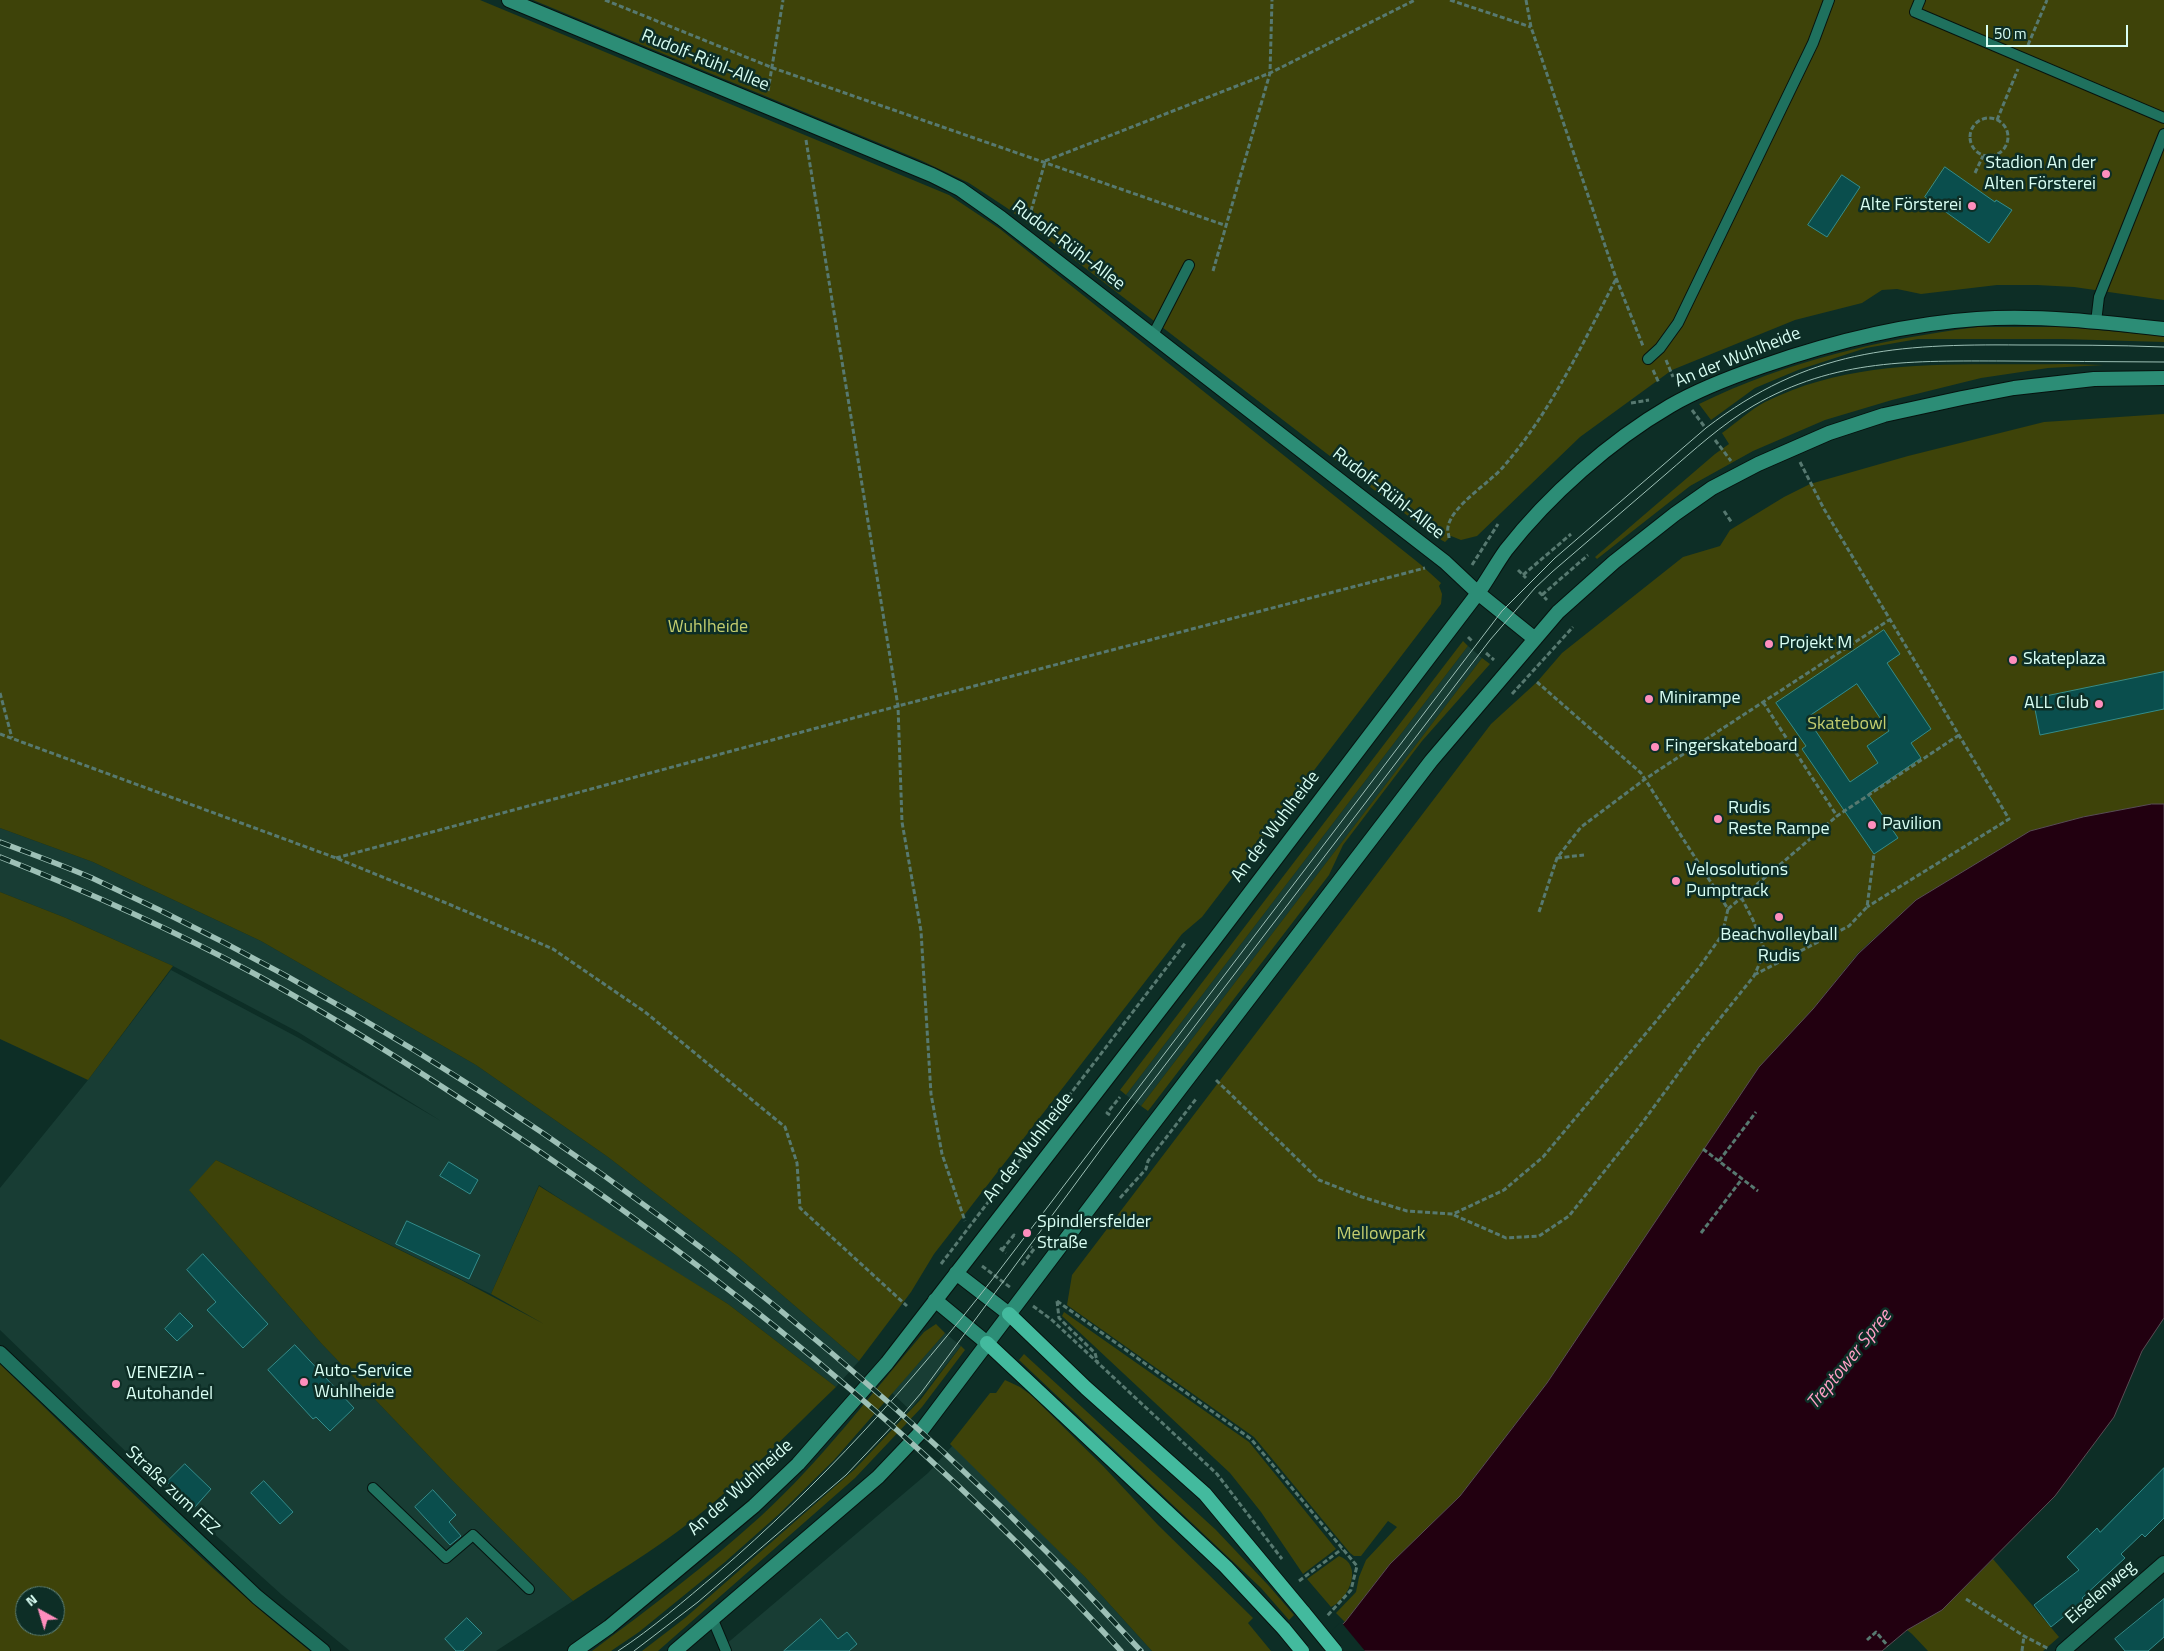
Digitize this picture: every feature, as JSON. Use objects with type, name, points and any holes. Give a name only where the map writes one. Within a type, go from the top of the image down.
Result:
[{"type":"highway","points":[[1009,1314],[1086,1388],[1204,1494],[1335,1651]]},
{"type":"highway","points":[[987,1343],[1226,1567],[1302,1651]]},
{"type":"main road","name":"Rudolf-Rühl-Allee","points":[[509,0],[932,175],[960,189],[1002,218],[1445,562],[1478,593],[1535,639]]},
{"type":"main road","name":"An der Wuhlheide","points":[[575,1651],[609,1627],[754,1506],[792,1470],[887,1362],[1478,593],[1506,551],[1563,487],[1621,439],[1669,407],[1728,378],[1815,348],[1921,325],[1977,319],[2027,318],[2096,322],[2164,329]]},
{"type":"main road","points":[[675,1651],[878,1477],[918,1435],[1021,1296],[1425,769],[1558,612],[1606,569],[1675,514],[1712,488],[1794,447],[1829,433],[1884,416],[2014,388],[2094,379],[2164,378]]},
{"type":"main road","points":[[956,1273],[1009,1314]]},
{"type":"main road","points":[[935,1300],[987,1343]]},
{"type":"street","name":"Straße zum FEZ","points":[[0,1354],[257,1597],[323,1651]]},
{"type":"street","name":"Eiselenweg","points":[[2063,1651],[2164,1564]]},
{"type":"lane","points":[[1648,359],[1660,348],[1678,324],[1812,43],[1829,0]]},
{"type":"lane","points":[[1920,0],[1915,12],[2164,118]]},
{"type":"lane","points":[[2096,322],[2099,297],[2164,134]]},
{"type":"lane","points":[[1153,335],[1189,265]]},
{"type":"lane","points":[[373,1488],[446,1558],[473,1535],[529,1589]]},
{"type":"lane","points":[[712,1620],[725,1649]]},
{"type":"path","points":[[604,0],[773,68],[1227,226]]},
{"type":"path","points":[[765,106],[773,68],[782,0]]},
{"type":"path","points":[[1213,271],[1270,73],[1272,0]]},
{"type":"path","points":[[1045,162],[1270,73],[1415,0]]},
{"type":"path","points":[[1450,0],[1532,27]]},
{"type":"path","points":[[1526,0],[1532,27],[1616,278],[1648,359]]},
{"type":"path","points":[[1991,118],[1997,120],[2007,130],[2007,144],[1997,155],[1983,156],[1973,148],[1970,142],[1971,130],[1979,121],[1991,118]]},
{"type":"path","points":[[804,122],[898,706],[902,822],[921,931],[931,1094],[942,1154],[965,1221]]},
{"type":"path","points":[[1975,173],[1983,156]]},
{"type":"path","points":[[1031,211],[1045,162]]},
{"type":"path","points":[[1449,538],[1447,528],[1453,514],[1504,467],[1538,422],[1567,375],[1616,278]]},
{"type":"path","points":[[1654,371],[1659,383]]},
{"type":"path","points":[[1692,410],[1704,426]]},
{"type":"path","points":[[1715,440],[1732,462]]},
{"type":"path","points":[[1754,976],[1849,926],[1867,907],[2009,818],[1889,620],[1810,484],[1794,447]]},
{"type":"path","points":[[1724,511],[1732,523]]},
{"type":"path","points":[[1494,534],[1498,524]]},
{"type":"path","points":[[1523,575],[1571,534]]},
{"type":"path","points":[[1542,595],[1588,555]]},
{"type":"path","points":[[336,858],[898,706],[1445,562]]},
{"type":"path","points":[[1518,570],[1526,578]]},
{"type":"path","points":[[1539,592],[1548,602]]},
{"type":"path","points":[[1539,912],[1557,858],[1581,827],[1645,779],[1889,620]]},
{"type":"path","points":[[1510,696],[1573,627]]},
{"type":"path","points":[[1468,636],[1472,641]]},
{"type":"path","points":[[1486,653],[1494,660]]},
{"type":"path","points":[[1537,682],[1642,773],[1728,909]]},
{"type":"path","points":[[0,694],[12,738]]},
{"type":"path","points":[[1763,702],[1837,816]]},
{"type":"path","points":[[0,734],[336,858],[553,949],[645,1012],[785,1127],[797,1163],[800,1208],[907,1306]]},
{"type":"path","points":[[1454,1214],[1504,1190],[1543,1157],[1658,1020],[1698,969],[1722,935],[1728,909],[1837,816],[1959,735]]},
{"type":"path","points":[[1867,907],[1874,854]]},
{"type":"path","points":[[1557,858],[1584,855]]},
{"type":"path","points":[[1216,1080],[1284,1144],[1318,1180],[1362,1197],[1407,1211],[1454,1214],[1506,1238],[1539,1236],[1569,1216],[1637,1130],[1702,1041],[1754,976],[1765,951],[1753,920],[1741,897]]},
{"type":"path","points":[[947,1253],[1186,942]]},
{"type":"path","points":[[1118,1201],[1146,1169],[1148,1161],[1201,1091]]},
{"type":"path","points":[[1110,1115],[1107,1113],[1120,1097]]},
{"type":"path","points":[[1719,1162],[1756,1112]]},
{"type":"path","points":[[1703,1150],[1758,1190]]},
{"type":"path","points":[[1701,1233],[1742,1179]]},
{"type":"path","points":[[1006,1253],[1001,1249],[1014,1235],[1016,1238]]},
{"type":"path","points":[[954,1245],[1052,1320],[1098,1365],[1095,1353],[1059,1318],[1057,1301],[1251,1440],[1357,1566],[1351,1590],[1327,1615]]},
{"type":"path","points":[[1022,1265],[1034,1249],[1031,1248]]},
{"type":"path","points":[[1298,1581],[1342,1549]]},
{"type":"path","points":[[1966,1599],[2024,1636],[2054,1651]]},
{"type":"path","points":[[1866,1640],[1876,1632],[1888,1646]]},
{"type":"path","points":[[2022,1651],[2024,1636]]},
{"type":"shaded area","points":[[1468,646],[1482,658],[1141,1106],[1126,1095]]},
{"type":"shaded area","points":[[0,828],[93,862],[261,941],[476,1065],[608,1157],[738,1257],[859,1361],[836,1387],[728,1304],[618,1237],[539,1185],[491,1294],[216,1160],[190,1191],[321,1343],[451,1479],[573,1601],[496,1651],[350,1651],[282,1595],[211,1531],[0,1330],[0,1188],[88,1080],[171,970],[297,1037],[441,1121],[298,1032],[173,966],[66,918],[0,892]]},
{"type":"shaded area","points":[[945,1333],[961,1346],[910,1410],[892,1393]]},
{"type":"shaded area","points":[[953,1445],[1085,1577],[1152,1651],[718,1651],[928,1473]]},
{"type":"green space","name":"Wuhlheide","points":[[0,0],[480,0],[949,195],[1000,229],[1420,564],[1441,583],[1439,586],[1442,594],[1441,604],[1202,917],[1182,934],[934,1254],[911,1292],[859,1361],[738,1257],[608,1157],[476,1065],[261,941],[93,862],[0,828]]},
{"type":"green space","points":[[533,0],[2164,0],[2164,300],[2074,287],[2037,285],[1997,285],[1921,294],[1897,289],[1882,290],[1862,303],[1795,320],[1672,370],[1580,437],[1477,536],[1461,540],[1451,536],[1445,542],[1434,536],[1007,208],[969,183],[920,160]]},
{"type":"green space","points":[[1978,327],[2066,327],[2164,336],[2164,342],[2062,339],[1918,339],[1866,348],[1798,370],[1755,388],[1711,420],[1699,404],[1766,376],[1835,354],[1906,338]]},
{"type":"green space","points":[[2104,365],[2048,368],[1981,378],[1892,400],[1825,420],[1753,451],[1690,486],[1597,559],[1595,557],[1729,444],[1722,433],[1759,405],[1801,387],[1837,377],[1874,370],[1912,366]]},
{"type":"green space","name":"Mellowpark","points":[[2164,414],[2164,804],[2152,804],[2083,817],[2030,831],[1916,900],[1858,953],[1813,1009],[1759,1067],[1547,1383],[1460,1496],[1390,1564],[1345,1622],[1336,1613],[1356,1592],[1359,1577],[1366,1560],[1397,1527],[1388,1521],[1361,1556],[1354,1556],[1350,1553],[1254,1437],[1067,1305],[1072,1275],[1491,724],[1537,682],[1562,653],[1683,557],[1720,546],[1730,530],[1784,497],[1810,484],[1908,456],[2044,422]]},
{"type":"green space","points":[[1463,641],[1468,646],[1126,1095],[1120,1090]]},
{"type":"green space","points":[[1482,658],[1490,664],[1422,741],[1343,845],[1329,875],[1148,1111],[1141,1106]]},
{"type":"green space","points":[[0,892],[66,918],[173,966],[88,1080],[0,1039]]},
{"type":"green space","points":[[216,1160],[461,1280],[544,1324],[491,1294],[539,1186],[728,1304],[836,1387],[746,1473],[690,1522],[647,1553],[573,1601],[451,1479],[321,1343],[189,1190]]},
{"type":"green space","points":[[1064,1312],[1249,1442],[1336,1549],[1303,1574],[1261,1512],[1230,1473],[1062,1316]]},
{"type":"green space","points":[[936,1324],[945,1333],[834,1460],[778,1515],[725,1562],[639,1632],[611,1651],[592,1651],[699,1569],[761,1516],[825,1450],[924,1332]]},
{"type":"green space","points":[[961,1346],[965,1350],[922,1407],[855,1478],[658,1651],[642,1651],[685,1618],[855,1469],[921,1399]]},
{"type":"green space","points":[[1024,1354],[1216,1530],[1294,1615],[1289,1620],[1261,1588],[1019,1360]]},
{"type":"green space","points":[[0,1364],[113,1475],[190,1547],[229,1583],[310,1651],[0,1651]]},
{"type":"green space","points":[[1005,1380],[1031,1395],[1103,1466],[1158,1525],[1253,1618],[1248,1623],[1271,1651],[1152,1651],[1085,1577],[950,1444],[990,1393],[996,1393]]},
{"type":"green space","points":[[1339,1556],[1347,1560],[1351,1567],[1351,1582],[1343,1597],[1331,1607],[1307,1579]]},
{"type":"green space","points":[[1993,1559],[2059,1637],[2043,1651],[1928,1651],[1907,1630],[1942,1610]]},
{"type":"water","name":"Treptower Spree","points":[[2152,804],[2164,804],[2164,1318],[2142,1351],[2114,1417],[2055,1496],[1942,1610],[1907,1630],[1882,1651],[1323,1651],[1331,1635],[1345,1622],[1390,1564],[1460,1496],[1547,1383],[1759,1067],[1813,1009],[1858,954],[1916,900],[2030,831],[2083,817]]},
{"type":"pier","points":[[1341,1622],[1365,1651],[1320,1651],[1329,1633]]},
{"type":"building","name":"Alte Försterei","points":[[1945,167],[1995,202],[1996,200],[2012,210],[1989,243],[1925,197]]},
{"type":"building","points":[[1842,175],[1860,187],[1827,237],[1808,225]]},
{"type":"building","points":[[1884,630],[1900,654],[1887,663],[1931,729],[1911,743],[1921,758],[1868,794],[1898,838],[1874,854],[1802,749],[1806,746],[1776,703]],"holes":[[[1857,684],[1889,731],[1867,746],[1878,763],[1850,782],[1807,718]]]},
{"type":"building","name":"ALL Club","points":[[2164,672],[2164,709],[2040,735],[2033,699]]},
{"type":"building","points":[[449,1162],[478,1180],[470,1194],[440,1176]]},
{"type":"building","points":[[407,1221],[480,1255],[469,1279],[396,1244]]},
{"type":"building","points":[[203,1254],[268,1324],[243,1348],[207,1310],[216,1302],[187,1270]]},
{"type":"building","points":[[180,1313],[193,1326],[177,1341],[165,1329]]},
{"type":"building","name":"Auto-Service Wuhlheide","points":[[295,1345],[354,1408],[330,1431],[316,1417],[313,1419],[268,1370]]},
{"type":"building","points":[[185,1464],[211,1489],[194,1508],[167,1482]]},
{"type":"building","points":[[2164,1468],[2164,1518],[2145,1537],[2142,1534],[2121,1554],[2125,1558],[2082,1598],[2084,1600],[2051,1627],[2034,1605],[2079,1570],[2067,1557],[2097,1528],[2100,1532]]},
{"type":"building","points":[[264,1481],[293,1512],[280,1524],[251,1493]]},
{"type":"building","points":[[433,1490],[456,1515],[449,1522],[461,1536],[450,1545],[415,1507]]},
{"type":"building","points":[[2164,1599],[2164,1637],[2148,1651],[2125,1651],[2115,1639]]},
{"type":"building","points":[[467,1618],[482,1633],[463,1651],[456,1651],[445,1639]]},
{"type":"building","points":[[821,1619],[838,1639],[847,1632],[857,1644],[849,1651],[784,1651]]},
{"type":"tram line","points":[[618,1651],[644,1633],[716,1574],[792,1505],[863,1432],[931,1356],[995,1276],[1502,611],[1555,558],[1706,428],[1744,402],[1781,382],[1818,367],[1855,356],[1933,346],[2092,345],[2164,347]]},
{"type":"tram line","points":[[634,1651],[698,1602],[846,1475],[899,1419],[921,1393],[1107,1141],[1490,640],[1535,588],[1552,572],[1697,447],[1730,421],[1753,406],[1784,390],[1814,379],[1845,371],[1876,366],[1939,361],[2164,362]]},
{"type":"railway","points":[[0,842],[92,878],[225,943],[355,1014],[481,1092],[603,1175],[721,1263],[836,1357],[947,1455],[1053,1558],[1141,1651]]},
{"type":"railway","points":[[0,857],[160,926],[290,993],[432,1080],[615,1204],[769,1321],[916,1447],[1055,1581],[1121,1651]]},
{"type":"place","name":"Stadion An der Alten Försterei","points":[[2106,174]]},
{"type":"place","name":"Alte Försterei","points":[[1972,206]]},
{"type":"place","name":"Projekt M","points":[[1769,644]]},
{"type":"place","name":"Skateplaza","points":[[2013,660]]},
{"type":"place","name":"Minirampe","points":[[1649,699]]},
{"type":"place","name":"ALL Club","points":[[2099,704]]},
{"type":"place","name":"Fingerskateboard","points":[[1655,747]]},
{"type":"place","name":"Rudis Reste Rampe","points":[[1718,819]]},
{"type":"place","name":"Pavilion","points":[[1872,825]]},
{"type":"place","name":"Velosolutions Pumptrack","points":[[1676,881]]},
{"type":"place","name":"Beachvolleyball Rudis","points":[[1779,917]]},
{"type":"place","name":"Spindlersfelder Straße","points":[[1027,1233]]},
{"type":"place","name":"Auto-Service Wuhlheide","points":[[304,1382]]},
{"type":"place","name":"VENEZIA - Autohandel","points":[[116,1384]]},
{"type":"park label","name":"Skatebowl","points":[[1847,725]]}]
